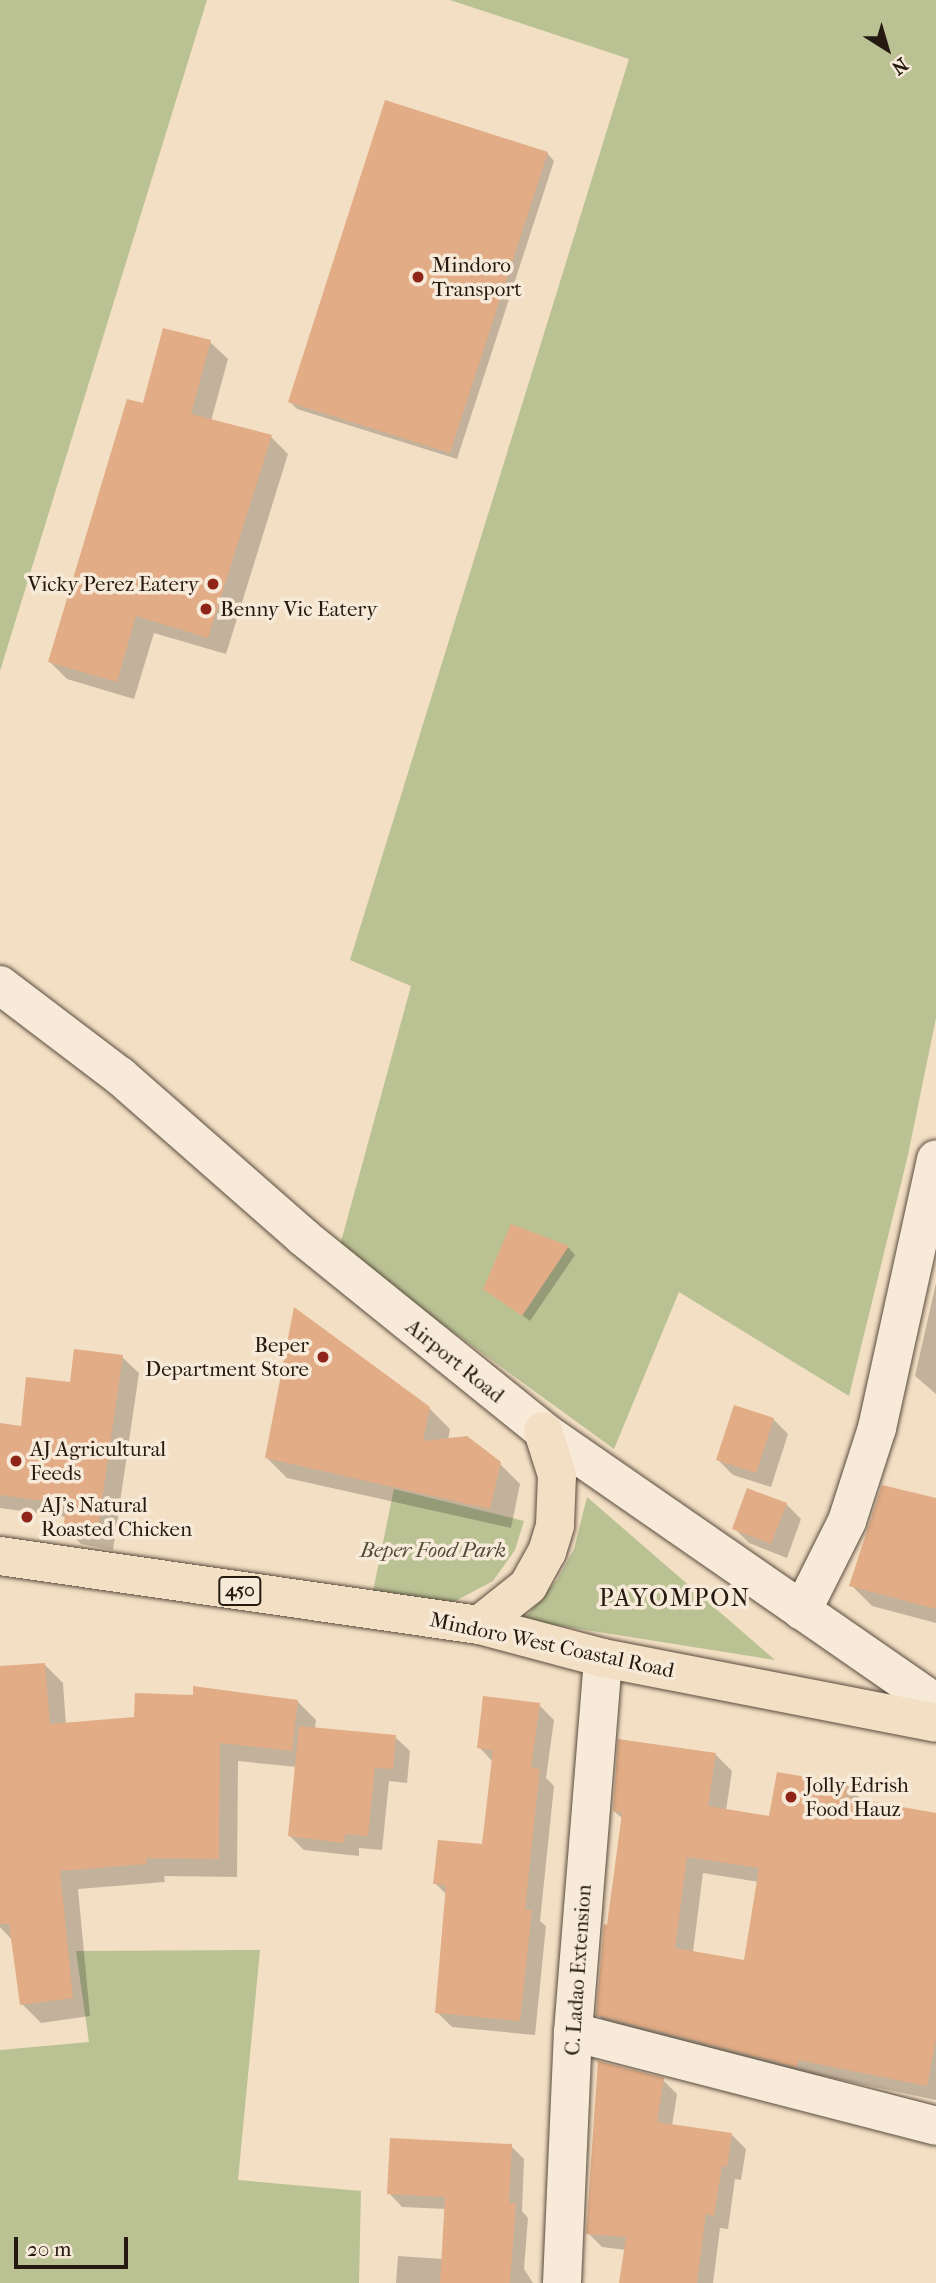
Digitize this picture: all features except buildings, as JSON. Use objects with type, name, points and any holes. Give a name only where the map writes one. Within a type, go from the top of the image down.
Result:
[{"type":"main road","points":[[479,1625],[527,1586],[547,1552],[555,1524],[557,1475],[543,1431]]},
{"type":"main road","name":"Mindoro West Coastal Road","points":[[0,1556],[479,1625],[603,1658],[936,1723]]},
{"type":"street","name":"Airport Road","points":[[0,985],[120,1076],[303,1237],[543,1431],[936,1703]]},
{"type":"street","points":[[802,1611],[847,1521],[877,1428],[936,1159]]},
{"type":"street","name":"C. Ladao Extension","points":[[562,2283],[573,2032],[603,1658]]},
{"type":"street","points":[[573,2032],[936,2126]]},
{"type":"green space","points":[[0,0],[207,0],[0,671]]},
{"type":"green space","points":[[450,0],[936,0],[936,1018],[908,1155],[849,1396],[679,1292],[614,1449],[339,1249],[411,986],[350,960],[629,59]]},
{"type":"green space","name":"Beper Food Park","points":[[394,1489],[524,1521],[515,1550],[493,1581],[448,1605],[373,1591]]},
{"type":"green space","points":[[587,1497],[775,1660],[523,1620],[557,1580],[574,1549]]},
{"type":"green space","points":[[260,1950],[238,2180],[361,2191],[359,2283],[0,2283],[0,2050],[89,2042],[76,1951]]},
{"type":"place","name":"Mindoro Transport","points":[[418,277]]},
{"type":"place","name":"Vicky Perez Eatery","points":[[213,584]]},
{"type":"place","name":"Benny Vic Eatery","points":[[206,609]]},
{"type":"place","name":"Beper Department Store","points":[[323,1357]]},
{"type":"place","name":"AJ Agricultural Feeds","points":[[16,1461]]},
{"type":"place","name":"AJ's Natural Roasted Chicken","points":[[27,1517]]},
{"type":"place","name":"Jolly Edrish Food Hauz","points":[[791,1797]]},
{"type":"district","name":"PAYOMPON","points":[[675,1599]]}]
